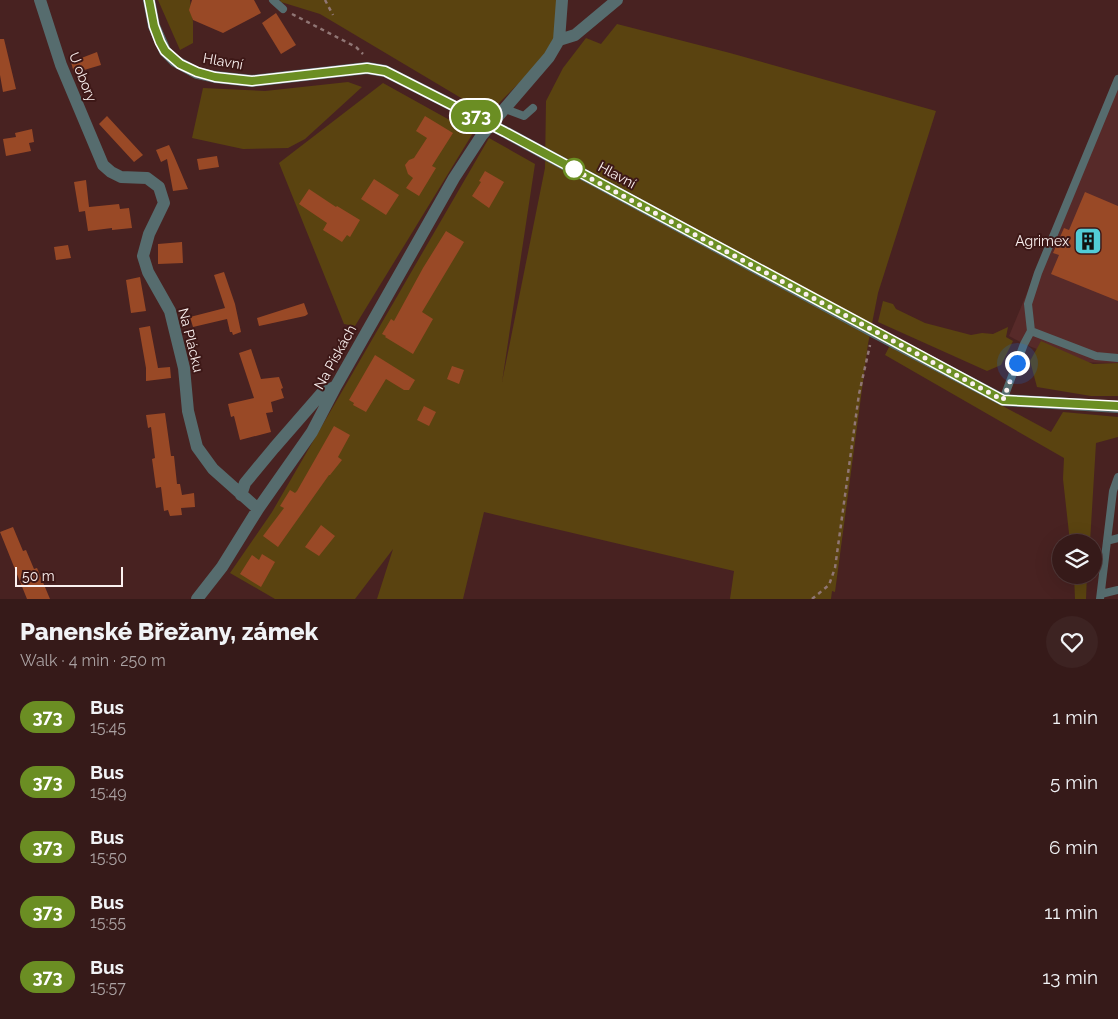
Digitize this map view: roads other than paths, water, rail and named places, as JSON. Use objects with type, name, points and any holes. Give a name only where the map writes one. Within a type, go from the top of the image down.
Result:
[{"type":"street","name":"U obory","points":[[40,0],[61,65],[103,165]]},
{"type":"street","name":"Hlavní","points":[[149,0],[156,31],[165,51],[180,64],[197,72],[215,77],[252,81],[375,69],[396,75],[1003,400]]},
{"type":"street","points":[[562,0],[559,40],[575,35],[616,0]]},
{"type":"street","name":"Na Pískách","points":[[197,599],[222,567],[258,509],[312,432],[454,178],[482,135],[549,57],[559,40]]},
{"type":"street","name":"Na Plácku","points":[[103,165],[121,177],[147,178],[159,187],[164,203],[149,234],[143,256],[148,272],[170,311],[184,368],[188,411],[196,448],[213,469],[258,509]]},
{"type":"street","points":[[241,495],[244,483],[279,441],[321,394],[336,386]]},
{"type":"street","points":[[1003,400],[1118,406]]},
{"type":"lane","points":[[273,0],[283,9]]},
{"type":"lane","points":[[1003,400],[1024,344],[1031,331],[1028,304],[1038,273],[1118,79]]},
{"type":"lane","points":[[505,110],[524,116],[533,108]]},
{"type":"lane","points":[[1031,331],[1096,356],[1118,358]]},
{"type":"lane","points":[[1118,477],[1113,491],[1100,597],[1118,590]]},
{"type":"lane","points":[[1107,541],[1118,538]]},
{"type":"place","name":"Agrimex","points":[[1088,241]]}]
